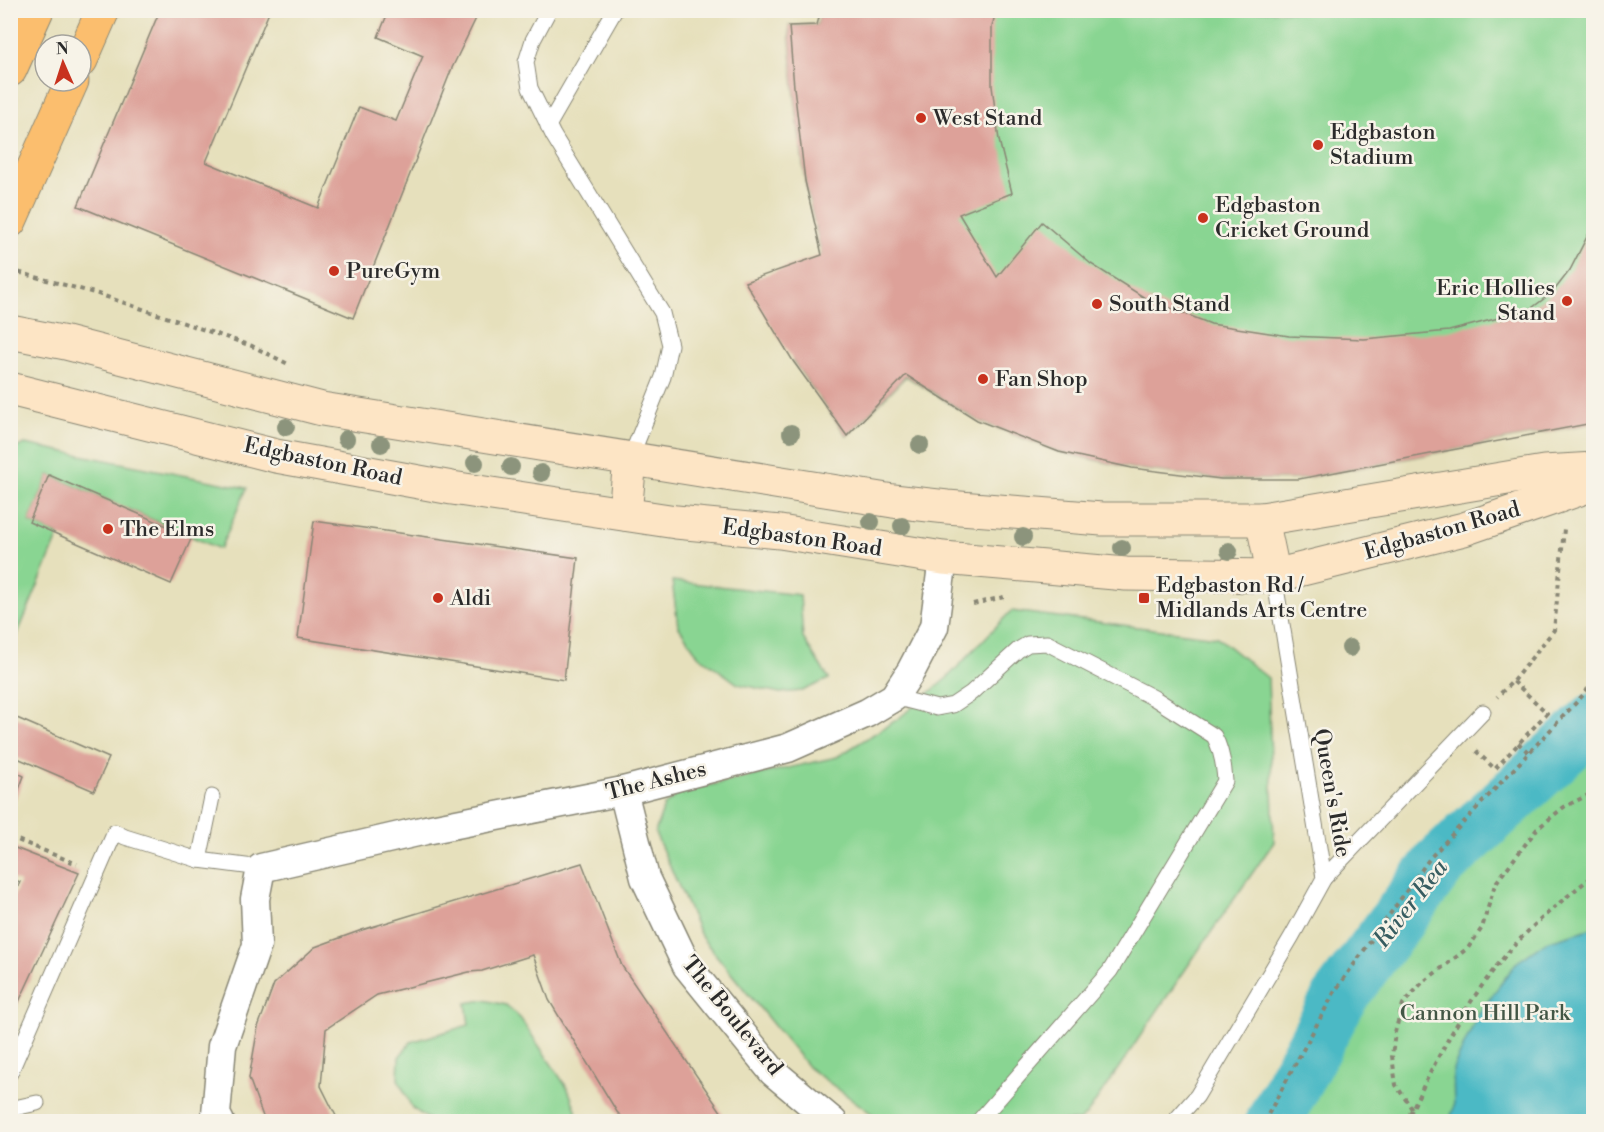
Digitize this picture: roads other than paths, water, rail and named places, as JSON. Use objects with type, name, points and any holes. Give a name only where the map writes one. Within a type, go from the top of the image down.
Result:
[{"type":"main road","points":[[10,70],[36,10]]},
{"type":"main road","points":[[93,33],[103,10]]},
{"type":"main road","points":[[10,220],[67,93]]},
{"type":"main road","name":"Edgbaston Road","points":[[10,332],[66,343],[322,409],[893,501],[947,507],[1102,519],[1262,519],[1544,472],[1593,469]]},
{"type":"main road","name":"Edgbaston Road","points":[[10,389],[276,456],[452,488],[676,522],[780,532],[943,558],[1126,574],[1274,576],[1464,529],[1580,488]]},
{"type":"main road","points":[[625,514],[630,459]]},
{"type":"main road","points":[[943,558],[947,507]]},
{"type":"main road","points":[[1262,519],[1274,576]]},
{"type":"street","name":"The Ashes","points":[[261,868],[426,830],[623,791],[788,748],[867,713],[894,696],[911,671],[934,627],[943,558]]},
{"type":"street","name":"The Boulevard","points":[[623,791],[645,878],[687,966],[773,1072],[833,1122]]},
{"type":"street","points":[[220,1122],[216,1114],[222,1046],[257,945],[255,899],[261,868]]},
{"type":"lane","points":[[549,10],[533,40],[526,62],[530,88],[548,126],[662,313],[670,345],[663,377],[630,459]]},
{"type":"lane","points":[[548,126],[615,10]]},
{"type":"lane","name":"Queen's Ride","points":[[1174,1122],[1197,1096],[1324,878],[1274,576]]},
{"type":"lane","points":[[894,696],[937,708],[953,705],[971,693],[1018,650],[1028,644],[1047,643],[1154,698],[1214,736],[1220,746],[1225,781],[1110,971],[978,1122]]},
{"type":"lane","points":[[1324,878],[1483,712]]},
{"type":"lane","points":[[199,860],[212,796]]},
{"type":"lane","points":[[10,1073],[115,832],[199,860],[261,868]]},
{"type":"lane","points":[[10,1109],[36,1103]]},
{"type":"water","points":[[1593,928],[1593,1121],[1449,1121],[1454,1108],[1453,1069],[1478,1015],[1516,963],[1546,942]]},
{"type":"waterway","name":"River Rea","points":[[1273,1122],[1341,995],[1439,864],[1594,721]]},
{"type":"place","name":"West Stand","points":[[921,118]]},
{"type":"place","name":"Edgbaston Stadium","points":[[1318,145]]},
{"type":"place","name":"Edgbaston Cricket Ground","points":[[1203,218]]},
{"type":"place","name":"PureGym","points":[[334,271]]},
{"type":"place","name":"Eric Hollies Stand","points":[[1567,301]]},
{"type":"place","name":"South Stand","points":[[1097,304]]},
{"type":"place","name":"Fan Shop","points":[[983,379]]},
{"type":"place","name":"The Elms","points":[[108,529]]},
{"type":"place","name":"Aldi","points":[[438,598]]},
{"type":"place","name":"Edgbaston Rd / Midlands Arts Centre","points":[[1144,598]]},
{"type":"park label","name":"Cannon Hill Park","points":[[1485,1013]]}]
